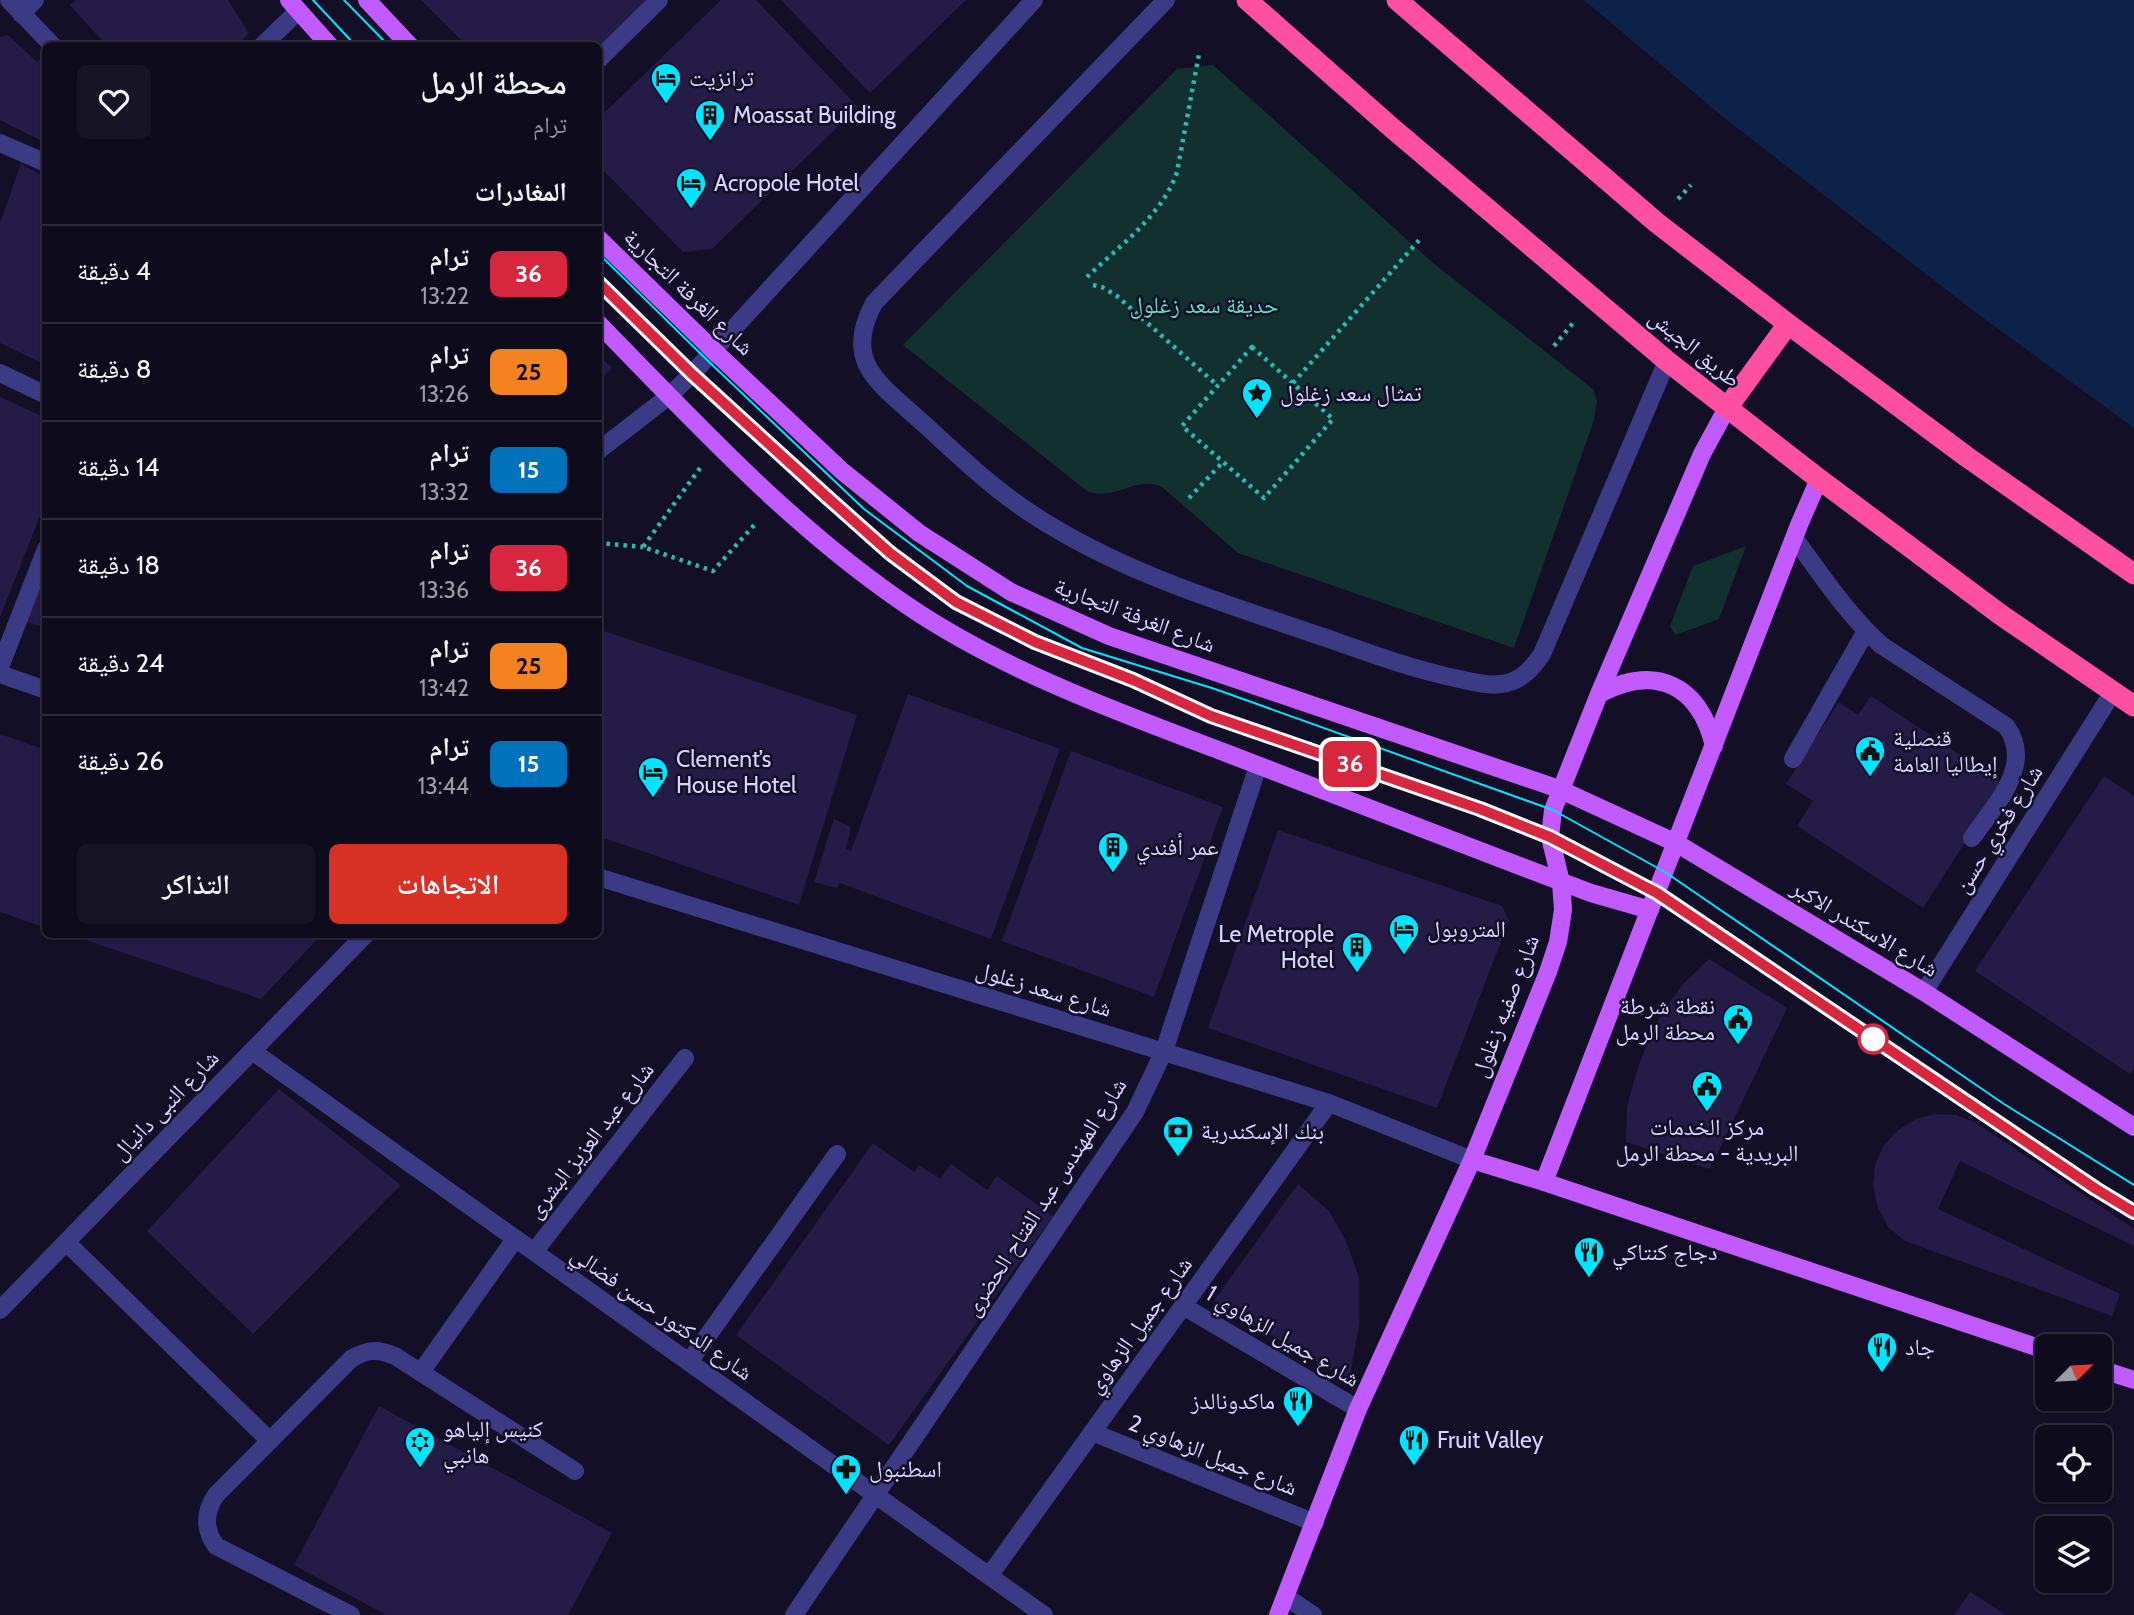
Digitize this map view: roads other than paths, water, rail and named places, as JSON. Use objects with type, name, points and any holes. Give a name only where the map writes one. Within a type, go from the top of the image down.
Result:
[{"type":"highway","name":"طريق الجيش","points":[[1247,0],[1392,128],[1667,361],[2001,615],[2134,706]]},
{"type":"highway","points":[[1397,0],[1657,223],[1967,457],[2134,574]]},
{"type":"highway","points":[[1727,408],[1788,324]]},
{"type":"main road","points":[[367,0],[406,42]]},
{"type":"main road","points":[[293,6],[326,42]]},
{"type":"main road","name":"شارع الغرفة التجارية","points":[[602,242],[842,471],[919,533],[1011,592],[1109,636],[1559,789]]},
{"type":"main road","points":[[602,327],[775,501],[843,558],[908,607],[966,641],[1129,716],[1561,881],[1618,902],[1650,910]]},
{"type":"main road","name":"شارع صفيه زغلول","points":[[1278,1615],[1358,1409],[1472,1160],[1548,972],[1558,942],[1563,910],[1561,881],[1550,837],[1559,789],[1702,454],[1727,408]]},
{"type":"main road","points":[[1544,1182],[1819,479]]},
{"type":"main road","points":[[1598,694],[1618,684],[1639,679],[1661,682],[1681,691],[1698,706],[1709,725],[1714,746]]},
{"type":"main road","name":"شارع الاسكندر الاكبر","points":[[1559,789],[1676,843],[1924,992],[2134,1127]]},
{"type":"main road","points":[[1472,1160],[2035,1347]]},
{"type":"main road","points":[[2112,1372],[2134,1380]]},
{"type":"street","points":[[9,0],[49,42]]},
{"type":"street","points":[[21,14],[35,0]]},
{"type":"street","points":[[602,56],[659,0]]},
{"type":"street","points":[[602,448],[669,396],[1034,0]]},
{"type":"street","points":[[1166,0],[874,303],[863,323],[860,344],[866,366],[880,383],[977,472],[1024,509],[1075,540],[1128,567],[1174,586],[1397,662],[1486,684],[1503,684],[1519,678],[1533,668],[1542,654],[1667,361]]},
{"type":"street","points":[[265,42],[293,6]]},
{"type":"street","points":[[0,143],[42,161]]},
{"type":"street","points":[[0,373],[42,393]]},
{"type":"street","points":[[1795,539],[1852,617],[1881,645],[2006,726],[2011,734],[2017,752],[2014,776],[1972,838]]},
{"type":"street","points":[[0,667],[42,559]]},
{"type":"street","points":[[1793,759],[1866,631]]},
{"type":"street","points":[[0,674],[42,689]]},
{"type":"street","name":"شارع فخري حسن","points":[[1924,992],[2113,692]]},
{"type":"street","name":"شارع المهندس عبد الفتاح الحضرى","points":[[794,1615],[1135,1112],[1164,1051],[1258,766]]},
{"type":"street","name":"شارع سعد زغلول","points":[[602,878],[1329,1103],[1472,1160]]},
{"type":"street","name":"شارع النبى دانيال","points":[[0,1310],[362,938]]},
{"type":"street","name":"شارع الدكتور حسن فضالي","points":[[252,1051],[1044,1615]]},
{"type":"street","name":"شارع عبد العزيز البشرى","points":[[534,1252],[685,1058]]},
{"type":"street","name":"شارع جميل الزهاوي","points":[[989,1576],[1329,1103]]},
{"type":"street","points":[[689,1362],[837,1154]]},
{"type":"street","points":[[421,1372],[515,1238]]},
{"type":"street","points":[[66,1242],[270,1441]]},
{"type":"street","name":"شارع جميل الزهاوي 1","points":[[1183,1306],[1358,1409]]},
{"type":"street","points":[[351,1615],[216,1546],[210,1537],[207,1516],[209,1505],[216,1496],[361,1352],[384,1351],[575,1471]]},
{"type":"street","name":"شارع جميل الزهاوي 2","points":[[1092,1432],[1315,1523]]},
{"type":"street","points":[[1286,1597],[1312,1615]]},
{"type":"water","points":[[1584,0],[2134,0],[2134,428],[1975,312],[1723,117]]},
{"type":"tram line","points":[[313,0],[352,42]]},
{"type":"tram line","points":[[344,0],[385,42]]},
{"type":"tram line","points":[[602,257],[864,509],[967,586],[1082,648],[1215,689],[1553,810],[1665,872],[2004,1104],[2134,1185]]},
{"type":"tram line","points":[[602,286],[692,374],[827,497],[890,553],[955,602],[1035,642],[1133,680],[1211,716],[1481,809],[1550,837],[1657,893],[2134,1212]]},
{"type":"tram line","name":"36","points":[[602,286],[692,374],[827,497],[890,553],[956,602],[1035,642],[1133,680],[1211,716],[1480,809],[1550,837],[1657,893],[2134,1212]]},
{"type":"place","name":"ترانزيت","points":[[666,105]]},
{"type":"place","name":"Moassat Building","points":[[710,142]]},
{"type":"place","name":"Acropole Hotel","points":[[691,210]]},
{"type":"place","name":"تمثال سعد زغلول","points":[[1257,420]]},
{"type":"place","name":"قنصلية إيطاليا العامة","points":[[1870,778]]},
{"type":"place","name":"Clement’s House Hotel","points":[[653,799]]},
{"type":"place","name":"عمر أفندي","points":[[1113,874]]},
{"type":"place","name":"المتروبول","points":[[1404,956]]},
{"type":"place","name":"Le Metrople Hotel","points":[[1357,974]]},
{"type":"place","name":"نقطة شرطة محطة الرمل","points":[[1738,1046]]},
{"type":"place","name":"مركز الخدمات البريدية - محطة الرمل","points":[[1707,1113]]},
{"type":"place","name":"بنك الإسكندرية","points":[[1178,1158]]},
{"type":"place","name":"دجاج كنتاكي","points":[[1589,1279]]},
{"type":"place","name":"جاد","points":[[1882,1374]]},
{"type":"place","name":"ماكدونالدز","points":[[1298,1428]]},
{"type":"place","name":"Fruit Valley","points":[[1414,1467]]},
{"type":"place","name":"كنيس إلياهو هانبي","points":[[420,1469]]},
{"type":"place","name":"اسطنبول","points":[[846,1496]]},
{"type":"park label","name":"حديقة سعد زغلول","points":[[1204,305]]}]
